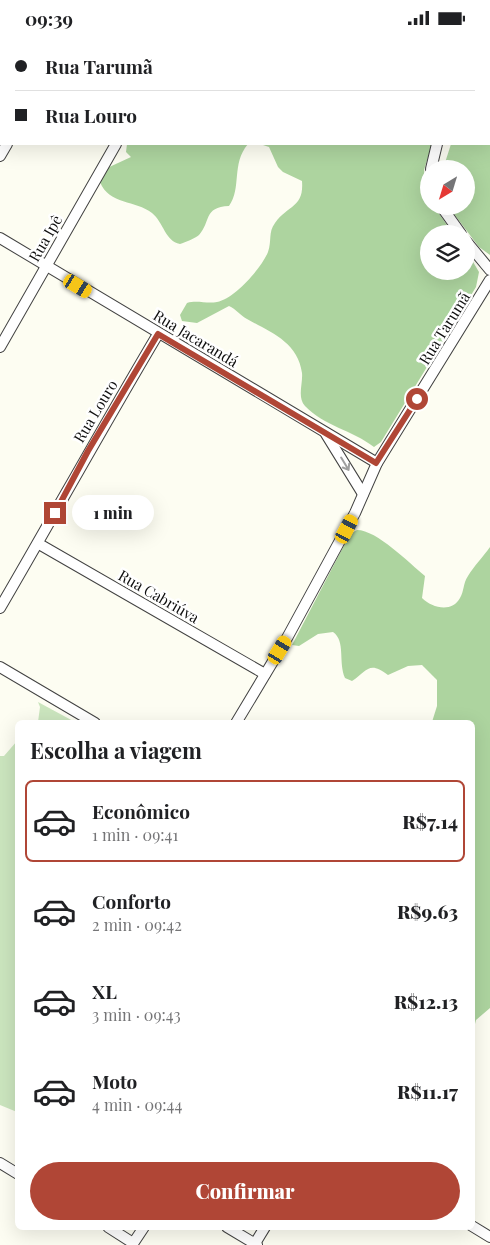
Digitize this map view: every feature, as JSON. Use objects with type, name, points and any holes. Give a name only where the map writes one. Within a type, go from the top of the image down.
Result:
[{"type":"street","points":[[0,156],[7,145]]},
{"type":"street","name":"Rua Ipê","points":[[0,347],[115,145]]},
{"type":"street","points":[[433,160],[437,145]]},
{"type":"street","name":"Rua Jacarandá","points":[[0,238],[376,463]]},
{"type":"street","points":[[475,252],[490,270]]},
{"type":"street","name":"Rua Tarumã","points":[[238,720],[347,529],[376,463],[490,281]]},
{"type":"street","name":"Rua Louro","points":[[0,608],[39,544],[88,451],[158,334]]},
{"type":"street","points":[[326,433],[363,495]]},
{"type":"street","name":"Rua Cabriúva","points":[[39,544],[265,674]]},
{"type":"street","points":[[0,667],[90,720]]},
{"type":"street","points":[[0,1163],[15,1172]]},
{"type":"street","points":[[475,1228],[490,1237]]},
{"type":"street","points":[[112,1230],[133,1244],[142,1230]]},
{"type":"street","points":[[232,1230],[255,1245],[263,1230]]},
{"type":"green space","points":[[127,145],[247,145],[240,160],[235,192],[229,206],[215,209],[211,212],[199,235],[180,244],[168,236],[152,213],[110,195],[104,189],[100,182],[105,169],[131,157],[126,152]]},
{"type":"green space","points":[[263,145],[432,145],[427,160],[420,160],[420,215],[440,215],[447,225],[420,225],[420,280],[475,280],[475,265],[479,272],[476,287],[381,442],[374,447],[357,436],[329,423],[305,406],[301,399],[302,373],[299,362],[295,353],[282,339],[247,319],[229,306],[197,323],[182,321],[180,315],[187,303],[224,300],[247,281],[265,258],[273,226],[298,201],[302,190],[302,181],[283,172],[278,167],[269,147]]},
{"type":"green space","points":[[451,145],[490,145],[490,255],[475,242],[475,225],[462,225],[455,215],[475,215],[475,160],[446,160]]},
{"type":"green space","points":[[357,530],[365,531],[383,541],[402,556],[425,576],[422,598],[431,604],[442,607],[452,606],[456,603],[461,596],[468,576],[490,547],[490,1008],[476,1020],[475,1024],[475,720],[433,720],[437,706],[437,680],[422,665],[408,666],[388,675],[376,668],[372,668],[352,681],[345,678],[341,646],[333,632],[318,634],[299,646],[292,645],[350,534]]},
{"type":"green space","points":[[38,702],[71,720],[38,720],[40,707]]},
{"type":"green space","points":[[15,743],[15,1111],[0,1105],[0,756],[4,756]]},
{"type":"route","points":[[55,513],[88,451],[158,334],[376,463],[417,399]]}]
